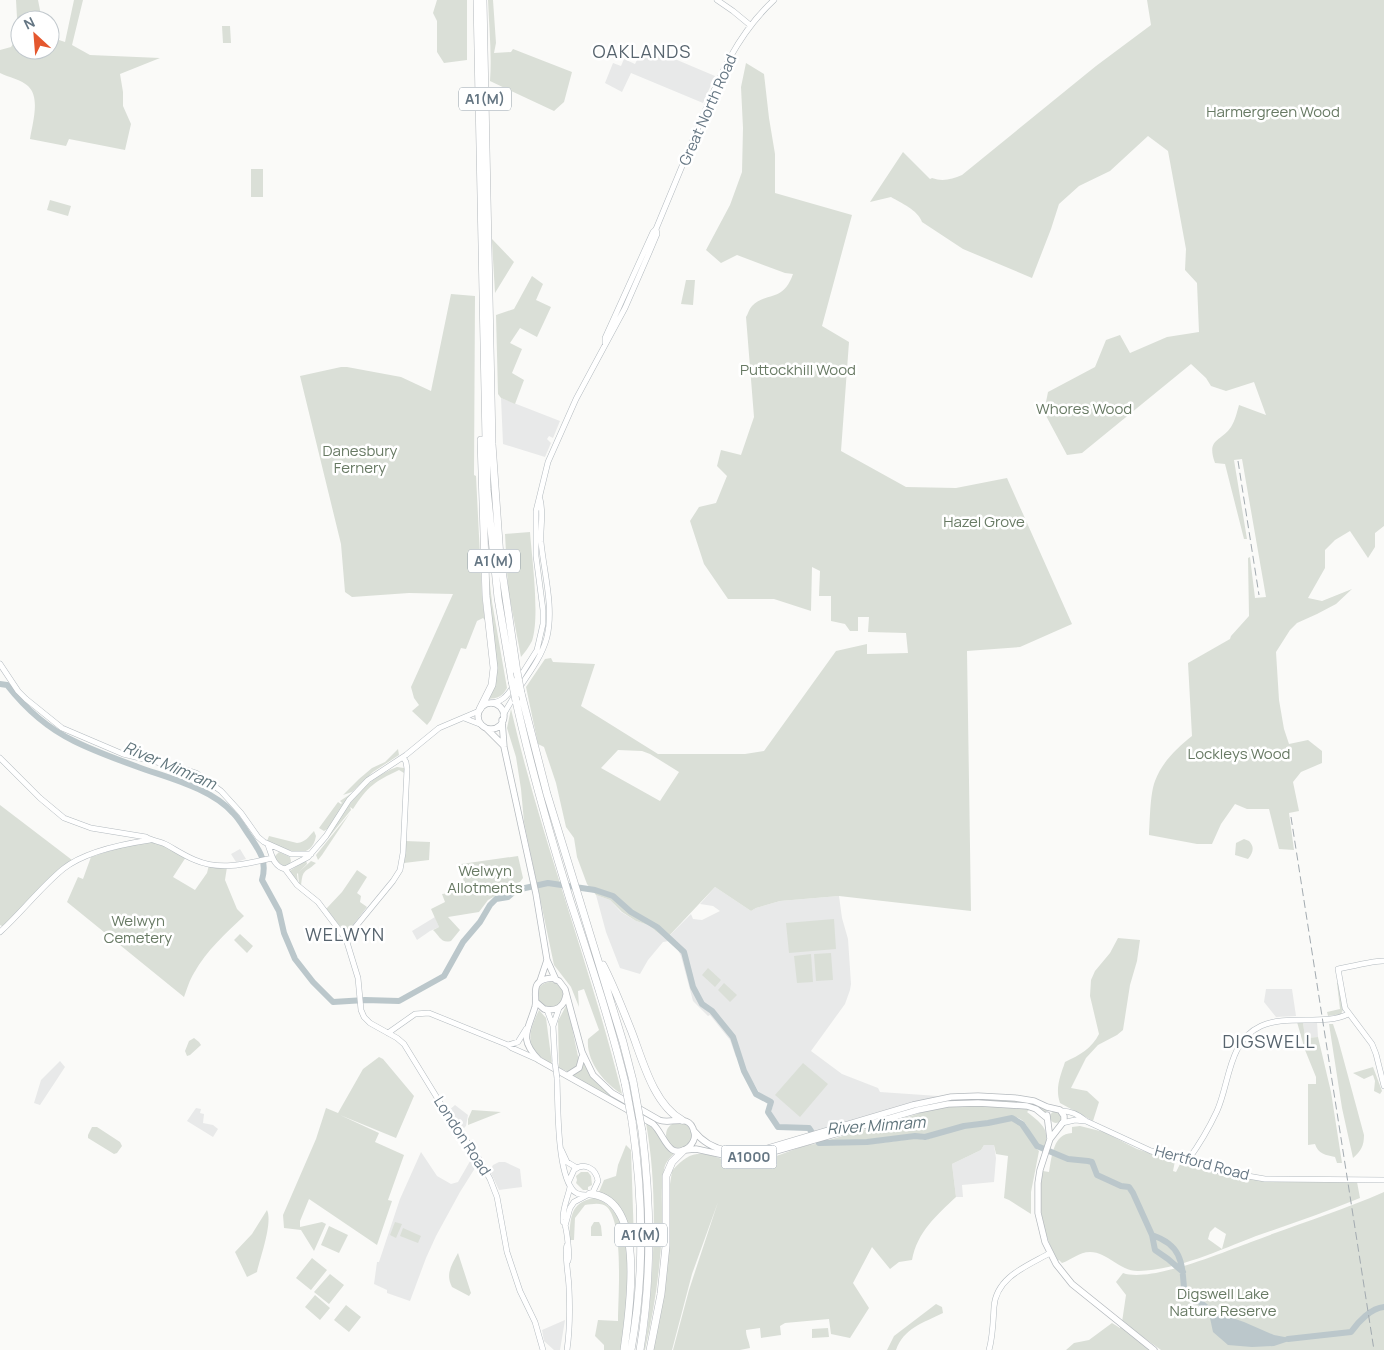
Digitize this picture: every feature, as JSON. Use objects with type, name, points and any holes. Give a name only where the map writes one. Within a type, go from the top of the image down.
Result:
[{"type":"highway","name":"A1(M)","points":[[476,0],[483,196],[484,389],[490,522],[498,598],[516,702],[532,767],[605,1011],[625,1083],[632,1121],[637,1156],[641,1220],[640,1280],[631,1350]]},
{"type":"highway","name":"A1(M)","points":[[483,0],[483,196]]},
{"type":"highway","name":"A1(M)","points":[[484,245],[494,484],[500,557],[518,672],[538,764],[623,1042],[633,1081],[642,1131],[649,1194],[650,1235],[647,1294],[640,1350]]},
{"type":"highway","points":[[479,710],[492,685],[494,668],[486,596],[481,490],[480,418],[484,389]]},
{"type":"highway","points":[[594,947],[614,986],[652,1083],[673,1114],[682,1120]]},
{"type":"highway","name":"A1(M)","points":[[650,1350],[661,1294],[666,1246],[666,1176],[672,1162],[684,1150]]},
{"type":"highway","name":"A1(M)","points":[[588,1195],[601,1196],[614,1206],[624,1222],[629,1238],[631,1262],[630,1295],[624,1350]]},
{"type":"main road","points":[[504,747],[499,739],[479,720],[479,710],[486,704],[491,703],[500,708],[503,717],[504,747],[533,878],[546,960],[556,980],[564,986],[582,1052],[590,1070],[607,1089],[659,1120],[666,1122],[682,1120],[691,1125],[694,1132],[694,1140],[684,1150],[675,1151],[668,1147],[663,1136],[653,1124],[539,1060],[528,1044],[526,1029],[536,1002],[534,991],[539,983],[546,960]]},
{"type":"main road","points":[[485,727],[496,728],[503,717]]},
{"type":"main road","points":[[539,983],[547,979],[556,980]]},
{"type":"main road","points":[[536,1002],[546,1010],[559,1008],[565,1002],[566,996]]},
{"type":"main road","points":[[568,1075],[579,1068],[582,1061],[582,1052]]},
{"type":"main road","name":"A1000","points":[[684,1150],[696,1149],[724,1156],[770,1154],[818,1136],[928,1101],[951,1097],[1014,1098],[1034,1101],[1053,1109]]},
{"type":"main road","name":"A1000","points":[[818,1136],[948,1104],[994,1103],[1027,1106],[1036,1109],[1048,1120]]},
{"type":"main road","points":[[1049,1141],[1048,1113],[1053,1109],[1058,1109],[1062,1111],[1064,1116],[1061,1124],[1049,1141],[1038,1183],[1037,1202],[1042,1233],[1050,1253],[1072,1284],[1154,1350]]},
{"type":"main road","points":[[1048,1120],[1052,1125],[1061,1124]]},
{"type":"main road","points":[[663,1136],[666,1126],[672,1121]]},
{"type":"main road","name":"A1000","points":[[694,1132],[708,1145],[730,1151],[746,1152],[810,1139]]},
{"type":"street","points":[[716,0],[733,10],[750,25]]},
{"type":"street","name":"Great North Road","points":[[540,499],[546,468],[556,441],[605,343],[605,338],[656,229],[718,81],[732,52],[750,25],[774,0]]},
{"type":"street","points":[[491,703],[501,701],[507,696],[537,650],[541,637],[543,610],[536,541],[536,511],[540,499]]},
{"type":"street","points":[[503,717],[536,663],[547,638],[549,610],[541,540],[542,505],[540,499]]},
{"type":"street","points":[[0,664],[18,691],[62,728],[123,754],[182,768],[205,778],[221,791],[241,813],[258,837],[268,844],[291,854],[310,854]]},
{"type":"street","points":[[268,844],[272,857],[279,867],[285,869],[308,857],[326,836],[356,791],[368,780],[403,757],[436,730],[479,710]]},
{"type":"street","points":[[464,718],[485,727]]},
{"type":"street","points":[[345,936],[350,933],[391,884],[400,870],[403,853],[407,769],[403,757]]},
{"type":"street","points":[[0,758],[40,798],[64,818],[91,828],[146,836],[150,840]]},
{"type":"street","points":[[0,932],[64,868],[95,853],[118,846],[150,840],[159,841],[196,860],[217,865],[236,866],[272,857],[274,852],[282,850]]},
{"type":"street","points":[[291,854],[294,860],[293,865]]},
{"type":"street","name":"London Road","points":[[285,869],[297,885],[318,902],[345,936],[356,968],[362,1014],[366,1020],[395,1037],[406,1047],[490,1179],[496,1197],[507,1252],[520,1291],[535,1322],[543,1350]]},
{"type":"street","points":[[1384,955],[1382,960],[1338,969],[1345,1008],[1372,1044],[1384,1086]]},
{"type":"street","points":[[553,1026],[559,1008]]},
{"type":"street","points":[[546,1010],[553,1026],[561,1149],[559,1153],[560,1159],[570,1184],[578,1194],[588,1195]]},
{"type":"street","points":[[388,1033],[415,1014],[432,1014],[508,1045],[539,1060]]},
{"type":"street","points":[[1188,1160],[1217,1110],[1227,1084],[1233,1056],[1251,1033],[1258,1027],[1271,1022],[1331,1018],[1348,1014]]},
{"type":"street","points":[[394,1028],[395,1037]]},
{"type":"street","points":[[508,1045],[518,1042],[526,1029]]},
{"type":"street","name":"Hertford Road","points":[[1062,1111],[1068,1111],[1151,1151],[1188,1160],[1219,1171],[1265,1179],[1384,1180]]},
{"type":"street","name":"Hertford Road","points":[[1061,1124],[1086,1121]]},
{"type":"street","points":[[561,1149],[567,1162],[577,1168]]},
{"type":"street","points":[[566,1226],[563,1221],[571,1174],[577,1168],[583,1166],[590,1168],[597,1174],[597,1185],[588,1195],[576,1199],[572,1204],[566,1226],[569,1251],[570,1317],[567,1350]]},
{"type":"street","points":[[989,1350],[993,1333],[994,1301],[1000,1288],[1015,1272],[1050,1253]]},
{"type":"shaded area","points":[[644,46],[715,76],[703,103],[631,73],[622,92],[605,83],[613,63],[621,66],[624,59],[635,64]]},
{"type":"shaded area","points":[[501,398],[560,421],[553,438],[549,436],[547,439],[551,443],[545,457],[503,444]]},
{"type":"shaded area","points":[[240,849],[246,859],[236,862],[231,854]]},
{"type":"shaded area","points":[[715,887],[751,911],[780,901],[839,896],[842,918],[848,939],[850,990],[845,1004],[811,1051],[842,1074],[878,1088],[880,1092],[938,1096],[814,1132],[806,1127],[778,1125],[771,1113],[774,1100],[760,1094],[738,1056],[736,1057],[730,1040],[710,1015],[708,1016],[693,1001],[678,950],[669,941],[663,942],[648,960],[640,974],[620,968],[606,932],[596,895],[610,900],[621,912],[636,921],[648,925],[666,939],[691,914],[693,919],[702,920],[720,911],[713,906],[700,904]]},
{"type":"shaded area","points":[[435,917],[439,927],[417,940],[412,931]]},
{"type":"shaded area","points":[[1266,989],[1292,989],[1296,1016],[1276,1017],[1264,1002]]},
{"type":"shaded area","points":[[1303,1022],[1317,1022],[1318,1037],[1305,1038]]},
{"type":"shaded area","points":[[60,1061],[65,1067],[40,1105],[34,1103],[41,1080]]},
{"type":"shaded area","points":[[455,1105],[468,1115],[466,1126],[463,1129],[461,1129],[448,1111]]},
{"type":"shaded area","points":[[196,1108],[201,1109],[200,1113],[204,1114],[203,1123],[213,1125],[218,1129],[213,1137],[187,1121]]},
{"type":"shaded area","points":[[984,1145],[994,1145],[996,1158],[994,1182],[962,1185],[963,1197],[956,1197],[952,1164],[981,1150]]},
{"type":"shaded area","points":[[421,1152],[437,1176],[451,1184],[458,1182],[473,1156],[477,1165],[436,1236],[410,1301],[387,1293],[387,1290],[374,1284],[377,1262],[379,1262],[400,1199]]},
{"type":"shaded area","points":[[505,1162],[520,1169],[522,1187],[499,1190],[490,1171],[493,1165]]},
{"type":"shaded area","points":[[1202,1302],[1218,1313],[1274,1335],[1295,1339],[1274,1346],[1228,1345],[1213,1332],[1210,1318]]},
{"type":"shaded area","points":[[565,1320],[560,1350],[554,1350],[544,1341],[542,1330]]},
{"type":"green space","points":[[16,0],[38,0],[40,10],[17,10]]},
{"type":"green space","points":[[74,0],[83,0],[72,45],[90,55],[160,58],[120,74],[123,106],[131,124],[125,150],[69,139],[66,146],[30,139],[35,111],[32,91],[22,82],[0,73],[0,50],[10,47],[10,60],[60,60],[60,40],[65,42]]},
{"type":"green space","points":[[437,0],[467,0],[467,60],[444,63],[437,52],[437,21],[433,13]]},
{"type":"green space","points":[[488,0],[493,0],[496,43],[494,53],[511,52],[513,49],[572,72],[564,102],[554,111],[490,81],[491,51]]},
{"type":"green space","points":[[1147,0],[1384,0],[1384,526],[1375,533],[1375,547],[1368,558],[1350,531],[1335,540],[1325,550],[1325,568],[1308,598],[1322,601],[1352,589],[1336,604],[1297,623],[1290,630],[1276,652],[1279,700],[1284,729],[1289,744],[1308,740],[1322,751],[1322,763],[1301,772],[1293,782],[1299,811],[1289,813],[1294,850],[1279,849],[1269,809],[1247,809],[1235,804],[1221,824],[1212,844],[1197,844],[1149,835],[1152,793],[1158,774],[1170,756],[1192,736],[1188,663],[1230,639],[1249,616],[1248,558],[1250,557],[1255,598],[1266,597],[1242,459],[1234,460],[1247,539],[1244,539],[1225,464],[1215,463],[1212,449],[1216,441],[1231,427],[1239,405],[1266,415],[1254,382],[1226,391],[1211,386],[1206,378],[1191,364],[1082,453],[1067,455],[1044,412],[1048,392],[1095,367],[1106,340],[1120,335],[1130,353],[1167,337],[1199,332],[1197,283],[1185,270],[1186,249],[1168,151],[1148,136],[1110,171],[1079,186],[1059,204],[1032,278],[963,249],[922,222],[913,210],[891,197],[870,202],[903,152],[930,179],[947,180],[962,175],[1096,66],[1151,25]]},
{"type":"green space","points":[[222,26],[230,26],[231,43],[223,43]]},
{"type":"green space","points":[[746,63],[764,74],[775,154],[775,193],[852,215],[822,326],[849,342],[841,451],[906,487],[956,488],[1007,478],[1072,624],[1020,647],[967,651],[971,911],[839,896],[780,901],[751,911],[715,887],[666,939],[648,925],[636,921],[622,912],[610,900],[596,895],[587,884],[577,857],[574,838],[566,827],[556,783],[544,747],[538,744],[526,687],[545,659],[551,658],[553,662],[595,664],[581,706],[658,754],[745,754],[764,751],[836,651],[867,644],[867,654],[908,653],[906,633],[868,632],[869,617],[858,617],[858,631],[850,631],[845,624],[831,621],[831,596],[819,596],[820,571],[812,567],[811,611],[774,599],[728,599],[704,564],[690,521],[699,507],[716,503],[727,476],[717,466],[721,450],[741,455],[754,417],[746,317],[751,307],[758,302],[780,293],[789,283],[793,274],[785,273],[737,255],[721,263],[706,250],[730,205],[742,172],[743,128],[741,87]],"holes":[[[618,750],[642,751],[679,772],[660,801],[601,768]]]},
{"type":"green space","points":[[251,169],[263,169],[263,197],[251,197]]},
{"type":"green space","points":[[50,200],[71,206],[68,216],[47,210]]},
{"type":"green space","points":[[492,239],[514,262],[495,293],[492,242]]},
{"type":"green space","points":[[532,276],[543,284],[536,300],[551,307],[537,337],[520,328],[510,343],[522,349],[512,373],[524,380],[515,404],[501,398],[498,394],[496,315],[514,309]]},
{"type":"green space","points":[[686,280],[695,280],[693,305],[681,304]]},
{"type":"green space","name":"Danesbury Fernery","points":[[451,294],[475,296],[474,475],[476,476],[485,620],[483,618],[477,621],[466,649],[461,648],[431,720],[427,725],[412,711],[419,705],[414,698],[411,687],[453,594],[409,593],[352,597],[345,592],[341,544],[300,376],[347,367],[401,377],[431,391]]},
{"type":"green space","points":[[530,532],[535,588],[535,618],[532,641],[521,657],[508,589],[505,534]]},
{"type":"green space","points":[[486,550],[492,602],[507,688],[499,696],[488,699],[494,686],[497,671],[489,602]]},
{"type":"green space","points":[[511,709],[536,806],[595,997],[622,1094],[603,1078],[590,1055],[588,1039],[599,1030],[584,989],[578,991],[579,1007],[571,987],[554,965],[524,822],[516,757],[507,728]]},
{"type":"green space","points":[[398,749],[399,755],[373,772],[352,792],[343,795],[372,768],[385,762]]},
{"type":"green space","points":[[397,767],[404,768],[404,773],[399,770],[372,785],[353,809],[350,807],[351,810],[321,847],[344,811],[362,790],[384,773]]},
{"type":"green space","points":[[352,793],[329,828],[324,831],[319,828],[338,802],[341,804],[340,801]]},
{"type":"green space","points":[[0,805],[72,860],[4,927],[0,925]]},
{"type":"green space","points":[[350,813],[322,855],[318,860],[316,855]]},
{"type":"green space","points":[[314,831],[316,836],[313,845],[303,852],[288,850],[267,841],[269,836],[297,843],[303,842]]},
{"type":"green space","points":[[1244,839],[1251,843],[1253,848],[1248,859],[1235,855],[1236,843]]},
{"type":"green space","name":"Welwyn Cemetery","points":[[150,841],[158,842],[186,857],[173,877],[195,890],[207,873],[209,865],[227,867],[225,880],[237,909],[244,916],[204,957],[193,975],[184,997],[67,902],[78,877],[83,879],[91,857]]},
{"type":"green space","points":[[405,841],[430,842],[429,860],[404,863]]},
{"type":"green space","points":[[279,852],[290,857],[289,866],[284,866],[276,861],[275,856]]},
{"type":"green space","name":"Welwyn Allotments","points":[[518,856],[523,878],[520,882],[488,900],[479,912],[448,917],[460,930],[451,941],[448,942],[441,939],[433,930],[439,927],[431,909],[445,902],[442,894],[465,891],[461,864]]},
{"type":"green space","points":[[306,860],[307,864],[299,872],[311,861],[316,863],[303,874],[301,886],[298,873],[298,883],[288,872]]},
{"type":"green space","points":[[357,870],[367,877],[357,893],[361,896],[360,902],[367,907],[350,929],[344,931],[326,909],[342,892]]},
{"type":"green space","points":[[834,919],[836,949],[789,953],[786,923]]},
{"type":"green space","points":[[240,934],[253,946],[247,953],[234,940]]},
{"type":"green space","points":[[1118,938],[1140,940],[1123,1030],[1098,1045],[1086,1058],[1071,1088],[1087,1091],[1099,1102],[1093,1121],[1060,1103],[1058,1087],[1065,1062],[1085,1051],[1099,1034],[1090,996],[1091,980],[1095,971],[1110,953]]},
{"type":"green space","points":[[831,953],[833,980],[816,981],[814,954]]},
{"type":"green space","points":[[811,954],[813,982],[797,983],[794,956]]},
{"type":"green space","points":[[708,968],[721,980],[715,987],[702,975]]},
{"type":"green space","points":[[550,982],[559,986],[563,995],[559,1004],[550,1008],[541,1004],[537,995],[541,986]]},
{"type":"green space","points":[[724,983],[737,995],[730,1002],[718,990]]},
{"type":"green space","points":[[1337,983],[1339,983],[1343,1010],[1341,1014],[1328,1016],[1327,1012],[1340,1009]]},
{"type":"green space","points":[[567,1004],[579,1061],[578,1066],[569,1072],[559,1068],[558,1021]]},
{"type":"green space","points":[[539,1010],[546,1018],[552,1064],[536,1053],[530,1041],[532,1027]]},
{"type":"green space","points":[[1297,1022],[1303,1022],[1305,1038],[1318,1037],[1331,1092],[1342,1163],[1337,1163],[1335,1157],[1320,1152],[1315,1144],[1308,1145],[1308,1084],[1316,1084],[1316,1077],[1305,1050]]},
{"type":"green space","points":[[1329,1024],[1333,1024],[1338,1039],[1364,1135],[1362,1148],[1353,1158],[1342,1108]]},
{"type":"green space","points":[[194,1038],[201,1045],[187,1056],[185,1051],[189,1041]]},
{"type":"green space","points":[[379,1057],[383,1059],[414,1096],[396,1138],[340,1115],[379,1133],[375,1142],[404,1155],[388,1200],[392,1201],[377,1245],[309,1199],[300,1221],[300,1227],[322,1222],[326,1224],[314,1251],[301,1230],[284,1228],[283,1215],[316,1139],[326,1108],[338,1113],[363,1069]]},
{"type":"green space","points":[[583,1062],[596,1082],[611,1094],[609,1097],[572,1075]]},
{"type":"green space","points":[[803,1063],[828,1084],[800,1117],[775,1095]]},
{"type":"green space","points":[[1373,1067],[1382,1091],[1380,1094],[1374,1091],[1375,1081],[1373,1075],[1364,1079],[1353,1073]]},
{"type":"green space","points":[[978,1098],[1029,1102],[1048,1109],[1045,1113],[1040,1109],[963,1101],[816,1136],[914,1107],[951,1099]]},
{"type":"green space","points":[[987,1105],[1030,1109],[1027,1112],[1040,1123],[1045,1131],[1046,1142],[1044,1149],[1035,1143],[1035,1139],[1027,1126],[1020,1119],[1009,1117],[981,1124],[990,1124],[1007,1119],[1016,1120],[1039,1151],[1031,1192],[1031,1214],[1004,1198],[1008,1156],[996,1154],[994,1145],[984,1145],[981,1150],[952,1164],[956,1197],[935,1217],[923,1233],[918,1241],[912,1260],[899,1262],[890,1269],[872,1247],[853,1283],[869,1308],[850,1338],[831,1334],[829,1319],[785,1323],[780,1326],[781,1335],[761,1338],[760,1328],[746,1330],[750,1348],[740,1350],[673,1350],[689,1290],[718,1202],[692,1274],[672,1350],[651,1350],[669,1250],[670,1184],[672,1171],[683,1160],[693,1155],[702,1154],[733,1162],[747,1162],[762,1160],[813,1144],[854,1145],[916,1138],[925,1140],[973,1124],[919,1136],[901,1135],[901,1137],[893,1136],[888,1139],[848,1143],[822,1142],[926,1111],[951,1106]]},
{"type":"green space","points":[[472,1110],[501,1112],[468,1125],[468,1119]]},
{"type":"green space","points":[[1056,1111],[1062,1117],[1056,1123],[1050,1117]]},
{"type":"green space","points":[[679,1122],[688,1126],[692,1135],[688,1144],[679,1148],[670,1144],[666,1135],[670,1126]]},
{"type":"green space","points":[[646,1123],[655,1130],[665,1146],[674,1154],[666,1163],[663,1178],[660,1261],[654,1306],[644,1350],[650,1302],[654,1217],[653,1180]]},
{"type":"green space","points":[[1080,1126],[1104,1132],[1137,1149],[1175,1161],[1173,1171],[1176,1172],[1181,1162],[1203,1169],[1246,1178],[1357,1182],[1360,1198],[1222,1249],[1226,1234],[1215,1227],[1210,1232],[1208,1239],[1222,1249],[1168,1267],[1153,1270],[1132,1270],[1103,1255],[1090,1252],[1062,1263],[1058,1261],[1052,1250],[1044,1228],[1040,1206],[1043,1171],[1049,1172],[1054,1147],[1061,1137],[1072,1133],[1072,1127]]},
{"type":"green space","points":[[92,1127],[97,1127],[120,1142],[122,1146],[117,1153],[114,1154],[88,1138]]},
{"type":"green space","points":[[626,1145],[631,1150],[634,1241],[631,1240],[608,1197],[599,1192],[604,1180],[616,1176]]},
{"type":"green space","points":[[581,1172],[588,1172],[591,1176],[592,1185],[588,1187],[588,1190],[583,1190],[576,1183],[576,1176]]},
{"type":"green space","name":"Digswell Lake Nature Reserve","points":[[1384,1192],[1384,1350],[1161,1350],[1122,1322],[1126,1295],[1116,1282],[1123,1273],[1135,1275],[1151,1274],[1187,1265],[1335,1212]]},
{"type":"green space","points":[[594,1198],[610,1207],[620,1223],[626,1242],[629,1265],[628,1289],[621,1350],[604,1350],[604,1345],[595,1336],[598,1320],[618,1321],[618,1244],[616,1229],[607,1207],[600,1204],[585,1205],[575,1218],[574,1240],[569,1240],[573,1213],[580,1204]]},
{"type":"green space","points":[[267,1210],[267,1232],[257,1272],[247,1277],[235,1252],[252,1234]]},
{"type":"green space","points":[[395,1222],[402,1224],[396,1238],[390,1235]]},
{"type":"green space","points":[[594,1222],[599,1222],[602,1236],[591,1236],[591,1227]]},
{"type":"green space","points":[[329,1226],[348,1235],[339,1253],[321,1245]]},
{"type":"green space","points":[[403,1228],[421,1236],[418,1243],[400,1236]]},
{"type":"green space","points":[[458,1253],[471,1293],[469,1296],[452,1287],[450,1282],[450,1269]]},
{"type":"green space","points":[[312,1258],[327,1270],[311,1290],[296,1278]]},
{"type":"green space","points":[[330,1274],[344,1285],[329,1304],[314,1292]]},
{"type":"green space","points":[[315,1295],[330,1308],[320,1320],[305,1307]]},
{"type":"green space","points":[[936,1304],[942,1307],[943,1313],[909,1331],[896,1350],[887,1350],[894,1336]]},
{"type":"green space","points":[[346,1305],[361,1317],[349,1332],[334,1320]]},
{"type":"green space","points":[[1112,1323],[1120,1328],[1121,1325],[1154,1350],[1066,1350],[1074,1343],[1089,1340]]},
{"type":"green space","points":[[828,1328],[829,1337],[812,1338],[812,1329]]},
{"type":"waterway","name":"River Mimram","points":[[0,684],[7,685],[37,717],[64,736],[105,755],[201,790],[224,804],[240,822],[260,853],[264,868],[262,880],[279,911],[284,933],[295,959],[313,982],[333,1002],[365,1000],[399,1001],[444,976],[463,942],[480,922],[490,905],[496,899],[508,897],[516,890],[548,883],[595,890],[613,896],[631,912],[657,927],[684,952],[693,987],[702,1004],[712,1011],[733,1037],[744,1071],[756,1094],[771,1102],[768,1112],[778,1127],[809,1128],[819,1143],[867,1142],[915,1136],[925,1137],[964,1126],[1012,1118],[1022,1124],[1037,1146],[1068,1159],[1092,1162],[1097,1175],[1121,1186],[1129,1187],[1152,1235],[1169,1244],[1178,1255],[1181,1262],[1184,1288],[1207,1308]]},
{"type":"waterway","points":[[1152,1235],[1155,1250],[1183,1272]]},
{"type":"waterway","name":"River Mimram","points":[[1288,1339],[1351,1332],[1370,1313],[1384,1307]]},
{"type":"railway","points":[[1238,461],[1259,595]]},
{"type":"railway","points":[[1291,817],[1374,1350]]},
{"type":"district","name":"OAKLANDS","points":[[642,52]]},
{"type":"district","name":"WELWYN","points":[[345,935]]},
{"type":"district","name":"DIGSWELL","points":[[1269,1042]]},
{"type":"park label","name":"Harmergreen Wood","points":[[1273,112]]},
{"type":"park label","name":"Puttockhill Wood","points":[[798,370]]},
{"type":"park label","name":"Whores Wood","points":[[1084,409]]},
{"type":"park label","name":"Hazel Grove","points":[[984,522]]},
{"type":"park label","name":"Lockleys Wood","points":[[1239,754]]}]
